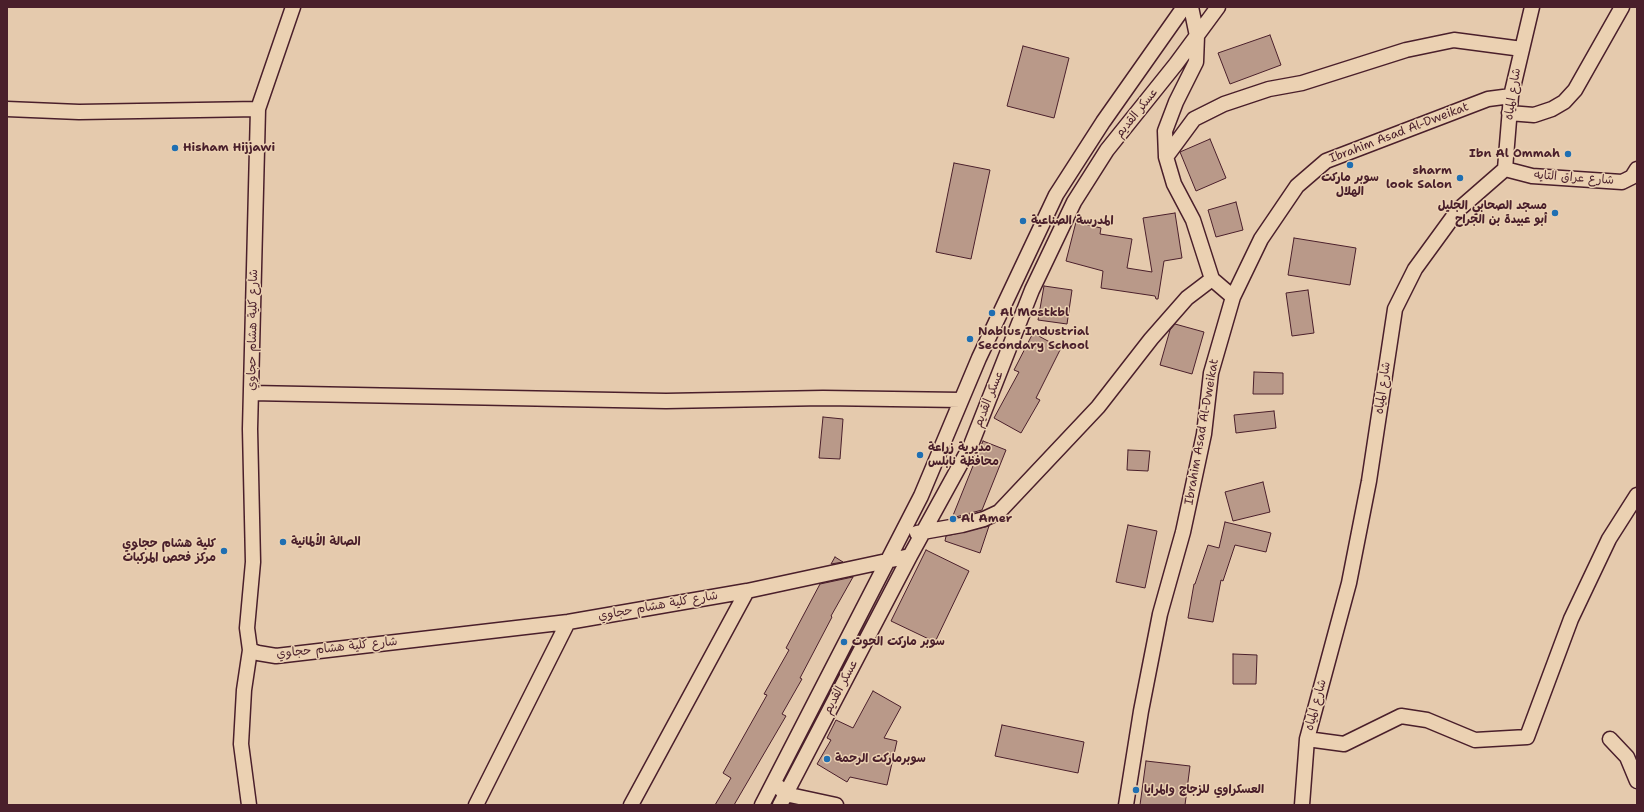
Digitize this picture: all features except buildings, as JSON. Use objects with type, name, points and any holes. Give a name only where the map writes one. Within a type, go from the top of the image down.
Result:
[{"type":"street","name":"شارع كلية هشام حجاوي","points":[[293,7],[258,109],[250,430],[253,562],[247,628],[250,650],[276,656],[568,622],[747,591],[910,556]]},
{"type":"street","name":"عسكر القديم","points":[[762,805],[921,496],[982,350],[1056,195],[1103,122],[1184,7]]},
{"type":"street","points":[[1191,7],[1197,36],[1196,62],[1176,102],[1165,131],[1166,157],[1174,184],[1193,220],[1212,279],[1233,297]]},
{"type":"street","name":"عسكر القديم","points":[[782,800],[910,556],[971,445],[1032,290],[1074,202],[1107,150],[1218,7]]},
{"type":"street","name":"شارع المياه","points":[[1302,805],[1307,739],[1349,583],[1369,481],[1394,309],[1415,269],[1458,210],[1505,169],[1511,96],[1532,7]]},
{"type":"street","points":[[1509,112],[1534,115],[1552,109],[1564,102],[1575,90],[1622,7]]},
{"type":"street","points":[[1166,157],[1194,119],[1224,104],[1269,89],[1302,83],[1406,50],[1454,40],[1522,49]]},
{"type":"street","name":"Ibrahim Asad Al-Dweikat","points":[[1126,805],[1141,710],[1160,614],[1183,532],[1204,434],[1211,373],[1233,297],[1260,239],[1297,186],[1326,161],[1488,99],[1511,96]]},
{"type":"street","points":[[7,109],[79,112],[258,109]]},
{"type":"street","name":"شارع عراق التايه","points":[[1505,169],[1532,176],[1622,182],[1632,177],[1637,168]]},
{"type":"street","points":[[901,534],[923,533],[977,521],[995,515],[999,512],[1098,407],[1151,339],[1187,298],[1212,279]]},
{"type":"street","points":[[251,393],[666,401],[823,398],[961,400]]},
{"type":"street","points":[[1307,739],[1344,744],[1401,716],[1427,720],[1475,740],[1527,737],[1571,619],[1610,539],[1637,495]]},
{"type":"street","points":[[631,805],[747,591]]},
{"type":"street","points":[[476,805],[568,622]]},
{"type":"street","points":[[249,805],[241,744],[244,690],[250,650]]},
{"type":"street","points":[[1610,739],[1627,757],[1637,781]]},
{"type":"street","points":[[774,781],[782,800],[836,805]]},
{"type":"place","name":"Hisham Hijjawi","points":[[175,148]]},
{"type":"place","name":"Ibn Al Ommah","points":[[1568,154]]},
{"type":"place","name":"سوبر ماركت الهلال","points":[[1350,165]]},
{"type":"place","name":"sharm look Salon","points":[[1460,178]]},
{"type":"place","name":"مسجد الصحابي الجليل أبو عبيدة بن الجراح","points":[[1555,213]]},
{"type":"place","name":"المدرسة الصناعية","points":[[1023,221]]},
{"type":"place","name":"Al Mostkbl","points":[[992,313]]},
{"type":"place","name":"Nablus Industrial Secondary School","points":[[970,339]]},
{"type":"place","name":"مديرية زراعة محافظة نابلس","points":[[920,455]]},
{"type":"place","name":"Al Amer","points":[[953,519]]},
{"type":"place","name":"الصالة الألمانية","points":[[283,542]]},
{"type":"place","name":"كلية هشام حجاوي مركز فحص المركبات","points":[[224,551]]},
{"type":"place","name":"سوبر ماركت الحوت","points":[[844,642]]},
{"type":"place","name":"سوبرماركت الرحمة","points":[[827,759]]},
{"type":"place","name":"العسكراوي للزجاج والمرايا","points":[[1136,790]]}]
